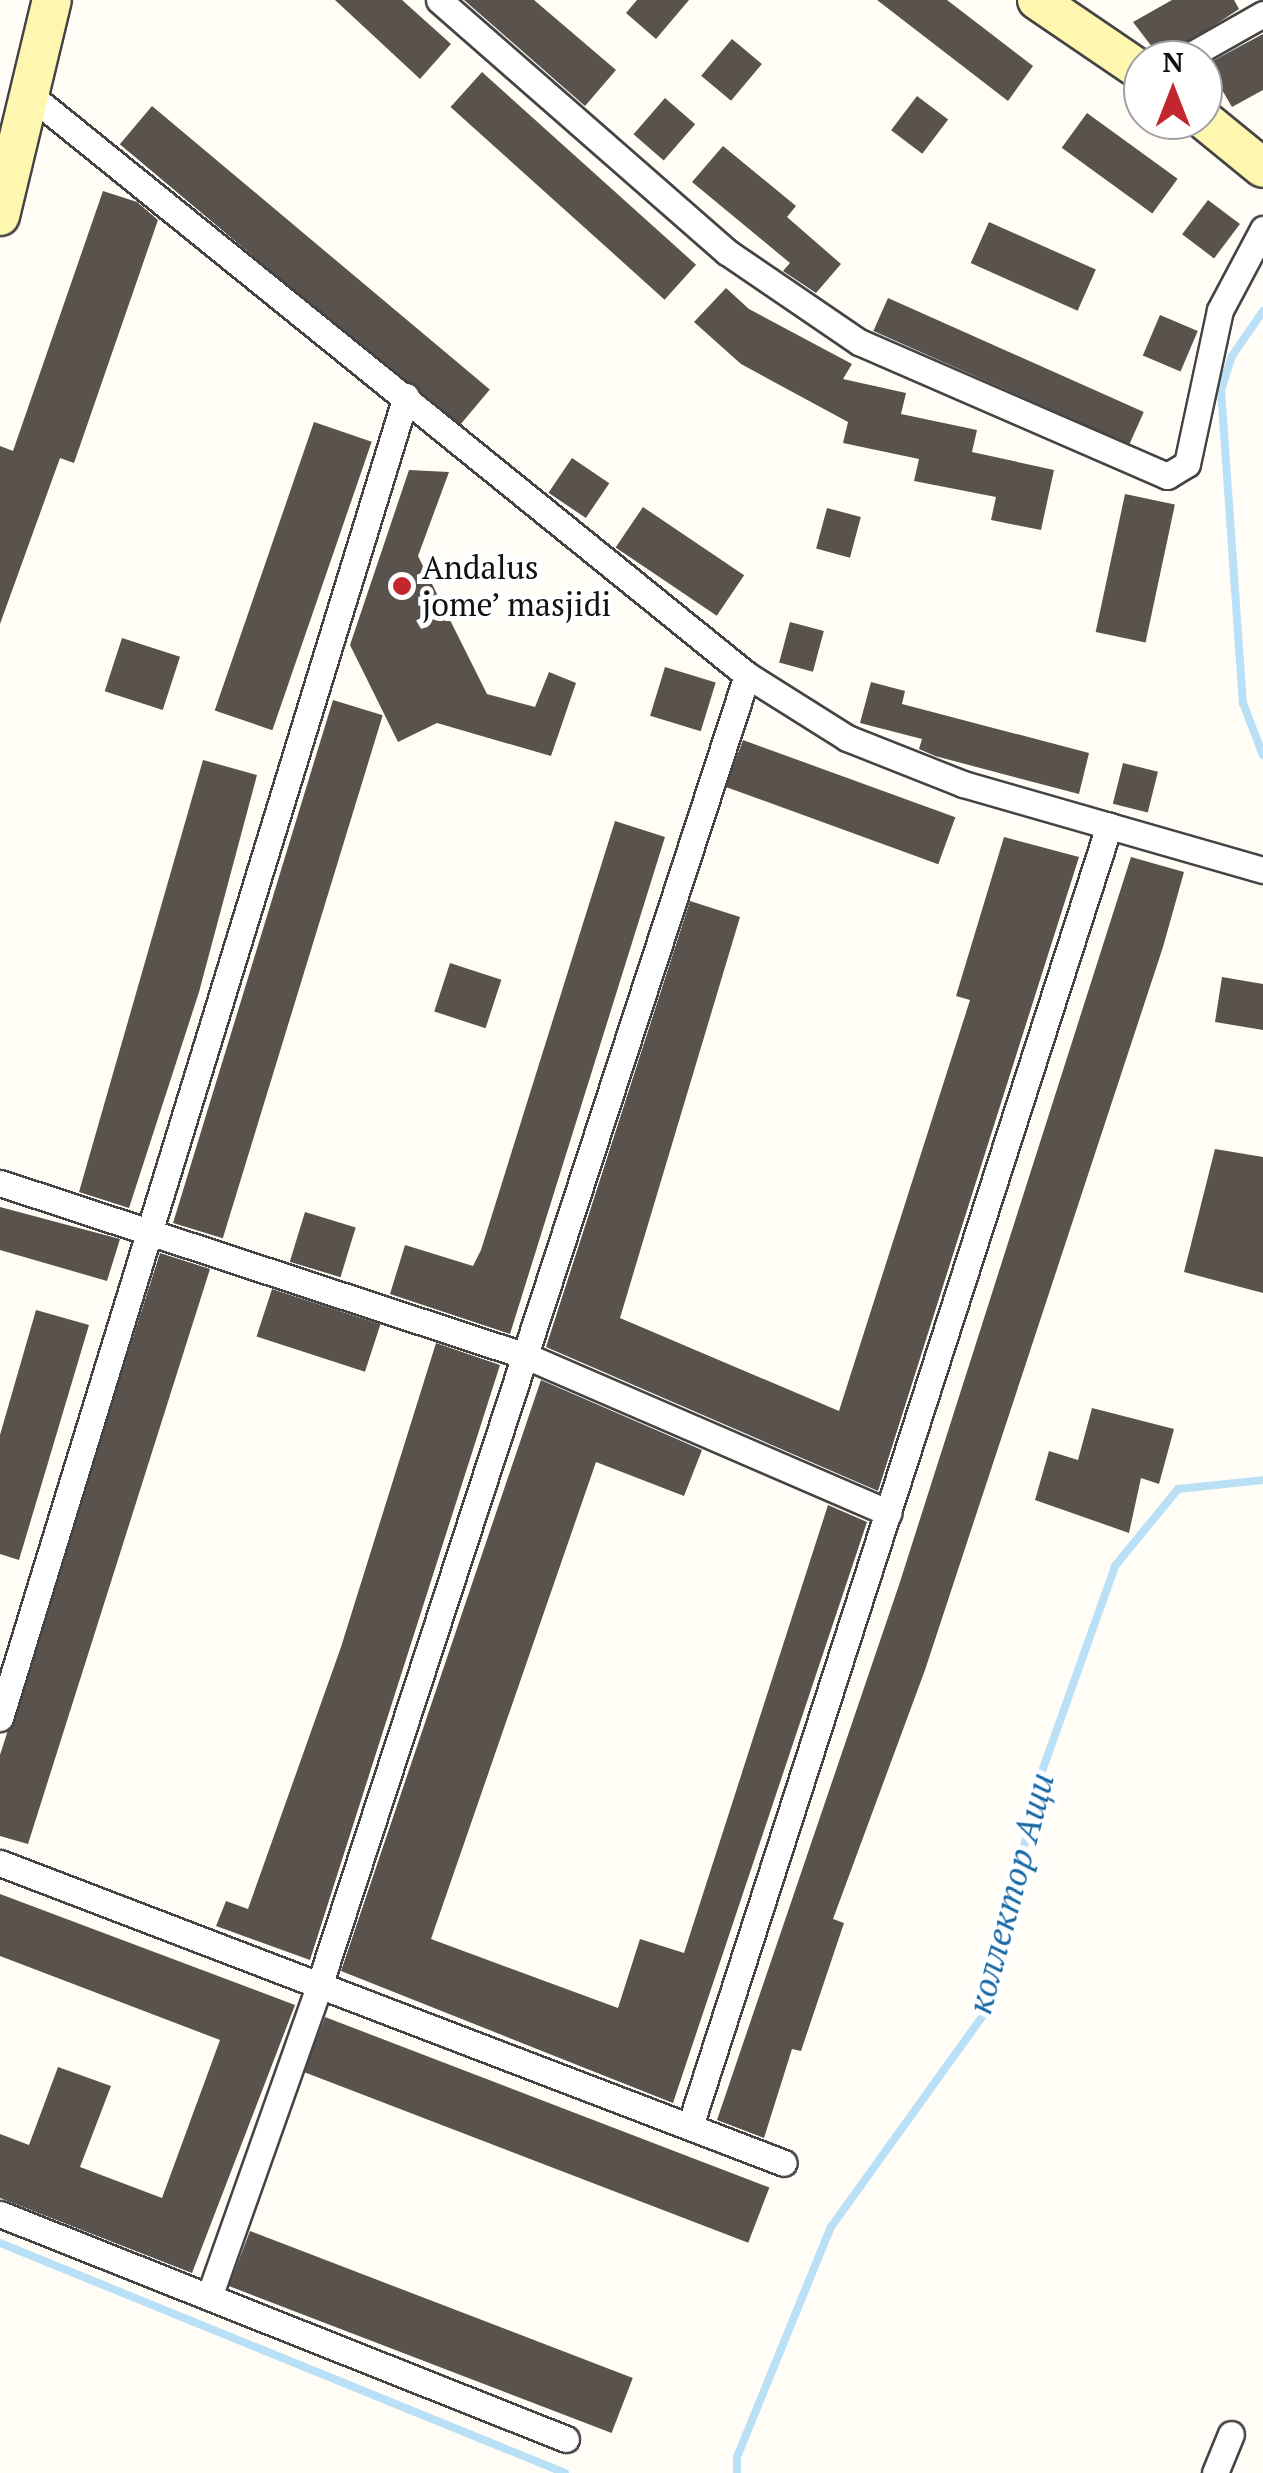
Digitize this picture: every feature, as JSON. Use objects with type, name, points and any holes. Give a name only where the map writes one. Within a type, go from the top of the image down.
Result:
[{"type":"street","points":[[0,216],[52,0]]},
{"type":"street","points":[[438,0],[727,252],[858,342],[1167,476],[1187,464],[1220,310],[1263,229]]},
{"type":"street","points":[[1037,0],[1123,58]]},
{"type":"street","points":[[1217,40],[1263,14]]},
{"type":"street","points":[[30,95],[746,675],[847,738],[963,784],[1263,870]]},
{"type":"street","points":[[1223,135],[1263,168]]},
{"type":"street","points":[[0,1718],[153,1234],[406,396]]},
{"type":"street","points":[[209,2297],[320,1983],[746,675]]},
{"type":"street","points":[[691,2123],[1109,826]]},
{"type":"street","points":[[0,1183],[526,1356],[888,1512]]},
{"type":"street","points":[[0,1863],[691,2123],[784,2163]]},
{"type":"street","points":[[0,2214],[566,2439]]},
{"type":"street","points":[[1215,2473],[1231,2434]]},
{"type":"building","points":[[335,0],[402,0],[451,44],[420,79]]},
{"type":"building","points":[[464,0],[534,0],[616,70],[585,106]]},
{"type":"building","points":[[637,0],[689,0],[656,39],[626,13]]},
{"type":"building","points":[[877,0],[947,0],[1033,66],[1008,101]]},
{"type":"building","points":[[1172,0],[1234,0],[1239,9],[1192,40],[1147,40],[1133,22]]},
{"type":"building","points":[[1263,34],[1263,90],[1232,107],[1223,92],[1223,55]]},
{"type":"building","points":[[732,39],[762,64],[731,101],[701,76]]},
{"type":"building","points":[[482,72],[696,265],[665,300],[451,107]]},
{"type":"building","points":[[917,96],[948,119],[922,154],[891,130]]},
{"type":"building","points":[[665,98],[695,124],[664,160],[634,134]]},
{"type":"building","points":[[152,106],[490,389],[458,428],[120,144]]},
{"type":"building","points":[[1087,113],[1178,179],[1152,214],[1062,148]]},
{"type":"building","points":[[723,146],[796,206],[787,217],[841,264],[816,293],[783,271],[790,263],[692,182]]},
{"type":"building","points":[[103,191],[137,202],[158,220],[74,463],[60,458],[0,624],[0,446],[13,451]]},
{"type":"building","points":[[1208,200],[1240,224],[1214,258],[1182,234]]},
{"type":"building","points":[[989,222],[1096,270],[1078,311],[971,263]]},
{"type":"building","points":[[726,288],[749,309],[852,364],[843,379],[906,393],[901,414],[977,430],[972,452],[1054,470],[1041,530],[991,520],[996,497],[914,481],[919,459],[843,443],[848,422],[741,364],[694,322]]},
{"type":"building","points":[[888,298],[1144,412],[1129,445],[873,331]]},
{"type":"building","points":[[1160,315],[1198,331],[1181,372],[1143,356]]},
{"type":"building","points":[[314,422],[372,442],[272,730],[215,710]]},
{"type":"building","points":[[572,458],[609,483],[586,518],[549,493]]},
{"type":"building","name":"Andalus jome’ masjidi","points":[[409,470],[449,472],[418,556],[487,694],[535,707],[549,672],[576,683],[551,756],[437,723],[398,742],[350,645]]},
{"type":"building","points":[[1125,494],[1175,505],[1146,643],[1096,632]]},
{"type":"building","points":[[643,507],[744,575],[717,616],[616,548]]},
{"type":"building","points":[[827,508],[861,517],[850,558],[816,549]]},
{"type":"building","points":[[790,622],[824,631],[813,672],[779,663]]},
{"type":"building","points":[[122,638],[180,657],[163,710],[105,691]]},
{"type":"building","points":[[665,667],[716,682],[701,731],[650,716]]},
{"type":"building","points":[[871,682],[905,691],[902,704],[1089,753],[1079,794],[935,756],[919,749],[922,739],[860,723]]},
{"type":"building","points":[[333,700],[383,715],[223,1238],[173,1223]]},
{"type":"building","points":[[743,740],[955,817],[938,864],[726,787]]},
{"type":"building","points":[[203,760],[257,775],[199,992],[129,1208],[79,1192]]},
{"type":"building","points":[[1123,763],[1158,772],[1148,812],[1113,804]]},
{"type":"building","points":[[615,821],[665,837],[510,1334],[390,1294],[405,1245],[473,1266],[481,1250]]},
{"type":"building","points":[[1004,837],[1079,857],[878,1491],[546,1347],[690,901],[740,917],[620,1318],[839,1411],[970,1000],[956,996]]},
{"type":"building","points":[[1131,857],[1184,872],[1163,947],[925,1670],[833,1919],[844,1923],[801,2051],[792,2049],[764,2138],[717,2120],[899,1585]]},
{"type":"building","points":[[450,963],[501,980],[486,1028],[434,1012]]},
{"type":"building","points":[[1222,977],[1263,984],[1263,1030],[1215,1022]]},
{"type":"building","points":[[1215,1149],[1263,1157],[1263,1293],[1184,1272]]},
{"type":"building","points":[[0,1207],[120,1239],[107,1281],[0,1250]]},
{"type":"building","points":[[305,1212],[356,1227],[340,1277],[290,1262]]},
{"type":"building","points":[[160,1253],[210,1269],[28,1844],[0,1836],[0,1755]]},
{"type":"building","points":[[272,1289],[380,1324],[365,1372],[257,1337]]},
{"type":"building","points":[[36,1310],[89,1325],[19,1560],[0,1554],[0,1435]]},
{"type":"building","points":[[436,1343],[500,1365],[310,1960],[216,1926],[226,1901],[248,1909],[341,1647]]},
{"type":"building","points":[[541,1380],[702,1450],[684,1496],[596,1462],[431,1939],[618,2008],[640,1939],[684,1953],[828,1505],[867,1522],[673,2103],[341,1971]]},
{"type":"building","points":[[1092,1408],[1174,1429],[1159,1484],[1141,1478],[1129,1533],[1035,1500],[1049,1451],[1078,1460]]},
{"type":"building","points":[[0,1894],[295,2005],[192,2273],[0,2198],[0,2134],[29,2145],[58,2067],[111,2086],[80,2167],[162,2198],[220,2040],[0,1956]]},
{"type":"building","points":[[325,2017],[769,2188],[748,2243],[304,2072]]},
{"type":"building","points":[[250,2231],[633,2378],[612,2433],[229,2286]]},
{"type":"waterway","name":"коллектор Ащи","points":[[1263,311],[1232,356],[1221,390],[1243,703],[1263,755]]},
{"type":"waterway","name":"коллектор Ащи","points":[[737,2473],[737,2457],[831,2227],[986,2011],[1040,1777],[1115,1566],[1178,1489],[1263,1480]]},
{"type":"waterway","points":[[0,2243],[565,2473]]},
{"type":"place","name":"Andalus jome’ masjidi","points":[[402,586]]}]
